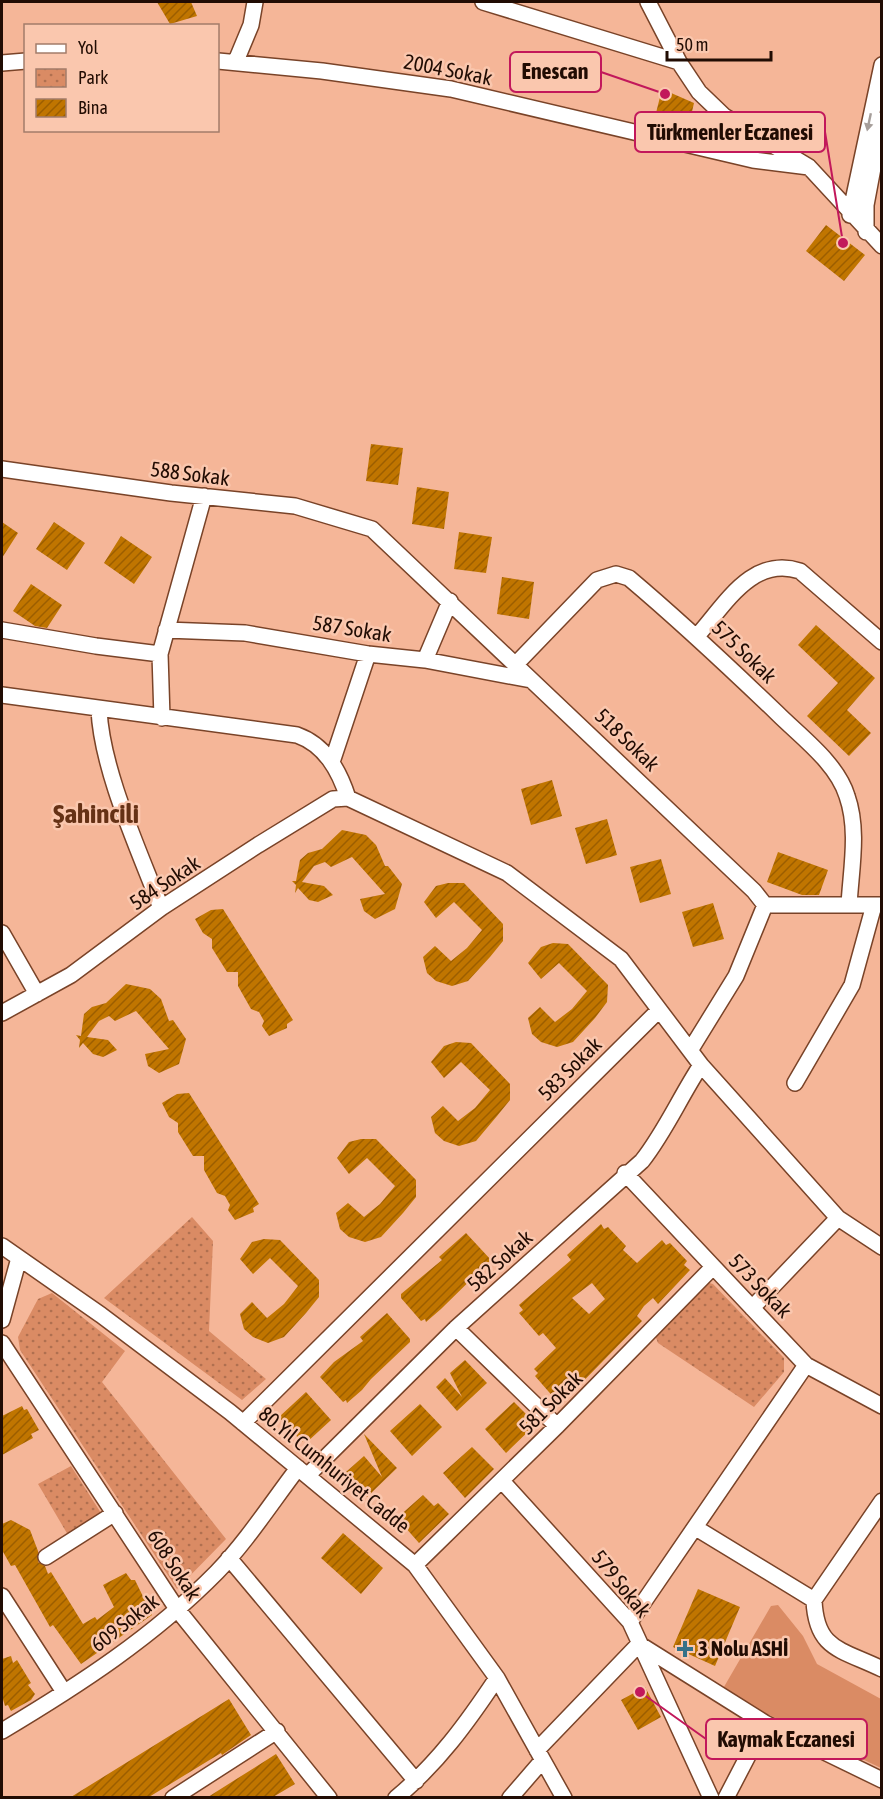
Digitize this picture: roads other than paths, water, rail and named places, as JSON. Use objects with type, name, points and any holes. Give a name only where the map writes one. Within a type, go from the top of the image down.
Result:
[{"type":"street","points":[[236,61],[248,34],[255,2]]},
{"type":"street","points":[[483,2],[679,62]]},
{"type":"street","points":[[648,2],[679,62],[699,93],[724,116],[809,167],[866,232],[882,246]]},
{"type":"street","points":[[2,63],[24,61]]},
{"type":"street","name":"2004 Sokak","points":[[219,61],[236,61],[451,89],[753,160],[809,167]]},
{"type":"street","points":[[850,214],[882,65]]},
{"type":"street","points":[[866,232],[867,205],[882,120]]},
{"type":"street","name":"588 Sokak","points":[[2,469],[295,506],[372,529]]},
{"type":"street","points":[[162,718],[160,654],[204,496]]},
{"type":"street","name":"518 Sokak","points":[[372,529],[746,884],[765,905]]},
{"type":"street","points":[[697,636],[745,582],[774,567],[787,567],[808,578],[882,642]]},
{"type":"street","name":"575 Sokak","points":[[516,664],[597,580],[606,575],[616,574],[628,578],[697,636],[817,752],[841,781],[847,795],[854,829],[849,905]]},
{"type":"street","points":[[425,660],[450,601]]},
{"type":"street","points":[[2,630],[160,654]]},
{"type":"street","name":"587 Sokak","points":[[166,630],[245,633],[368,654],[425,660],[531,680]]},
{"type":"street","points":[[332,762],[368,654]]},
{"type":"street","points":[[2,695],[99,710],[297,735],[320,747],[332,762],[351,800],[507,873],[621,959],[701,1065],[838,1218],[882,1248]]},
{"type":"street","points":[[99,710],[99,725],[122,808],[161,908]]},
{"type":"street","name":"584 Sokak","points":[[2,1013],[71,975],[161,908],[333,799],[351,800]]},
{"type":"street","points":[[691,1049],[736,976],[765,905],[878,905],[852,985],[795,1083]]},
{"type":"street","points":[[2,933],[37,994]]},
{"type":"street","name":"583 Sokak","points":[[243,1423],[659,1010]]},
{"type":"street","name":"582 Sokak","points":[[303,1471],[625,1173],[642,1161],[660,1138],[680,1098],[701,1065]]},
{"type":"street","name":"573 Sokak","points":[[625,1173],[807,1365],[882,1406]]},
{"type":"street","points":[[752,1308],[838,1218]]},
{"type":"street","name":"80.Yıl Cumhuriyet Cadde","points":[[2,1246],[101,1315],[243,1423],[415,1565],[496,1678],[564,1797]]},
{"type":"street","points":[[2,1320],[19,1258]]},
{"type":"street","name":"581 Sokak","points":[[415,1565],[557,1426],[713,1267]]},
{"type":"street","points":[[456,1328],[557,1426]]},
{"type":"street","name":"608 Sokak","points":[[2,1343],[177,1609],[329,1797]]},
{"type":"street","points":[[630,1622],[807,1365]]},
{"type":"street","name":"609 Sokak","points":[[2,1731],[145,1639],[229,1557],[303,1471]]},
{"type":"street","name":"579 Sokak","points":[[502,1480],[630,1622],[711,1797]]},
{"type":"street","points":[[882,1502],[814,1600],[815,1618],[825,1641],[882,1669]]},
{"type":"street","points":[[46,1557],[115,1513]]},
{"type":"street","points":[[696,1528],[814,1600]]},
{"type":"street","points":[[229,1557],[416,1781]]},
{"type":"street","points":[[2,1596],[64,1692]]},
{"type":"street","points":[[510,1797],[539,1755],[639,1644],[765,1723],[882,1780]]},
{"type":"street","points":[[396,1797],[416,1781],[464,1726],[496,1678]]},
{"type":"street","points":[[726,1797],[765,1723]]},
{"type":"street","points":[[173,1797],[277,1731]]},
{"type":"place","name":"Enescan","points":[[665,94]]},
{"type":"place","name":"Türkmenler Eczanesi","points":[[843,243]]},
{"type":"place","name":"3 Nolu ASHİ","points":[[685,1649]]},
{"type":"place","name":"Kaymak Eczanesi","points":[[640,1692]]},
{"type":"district","name":"Şahincili","points":[[96,814]]}]
